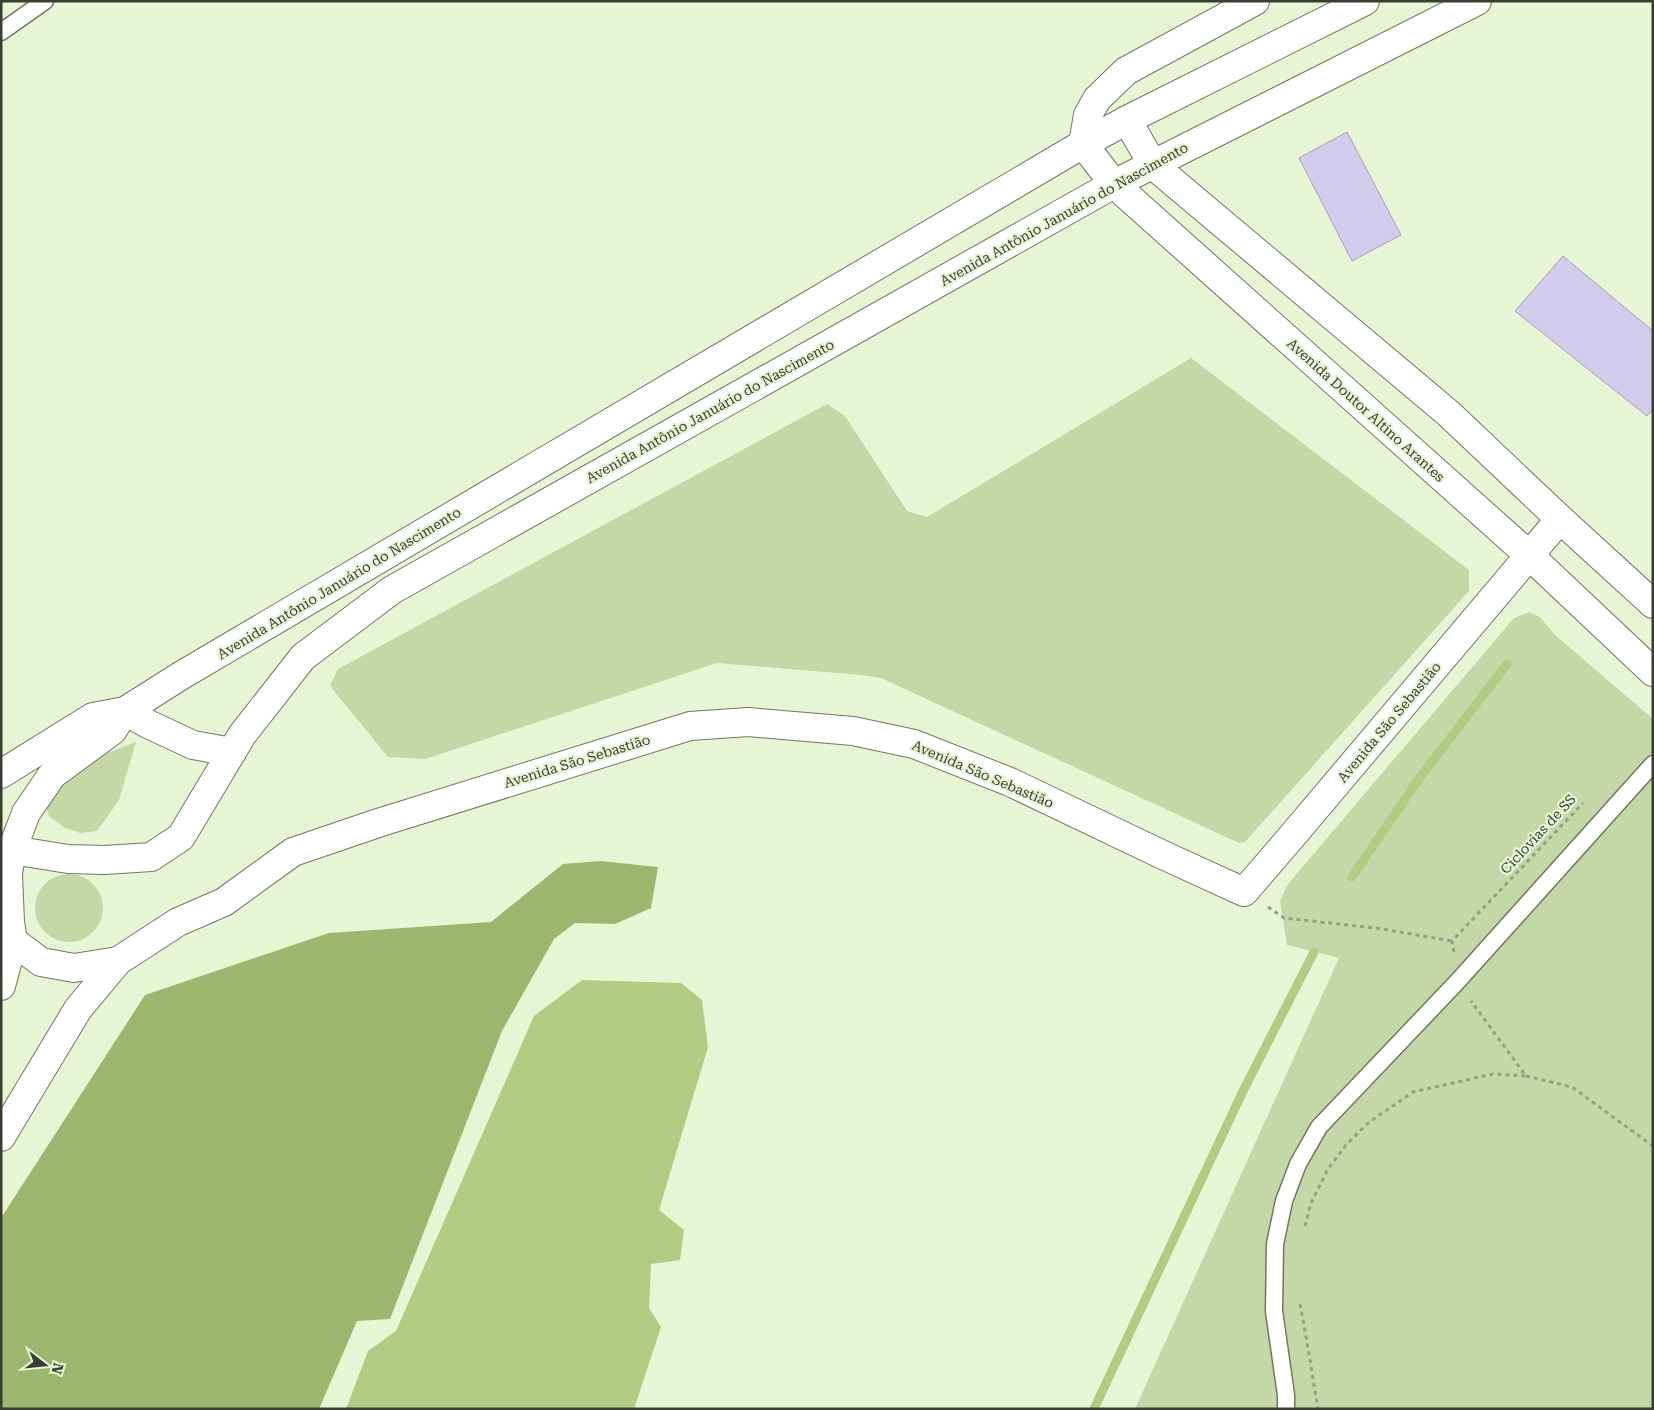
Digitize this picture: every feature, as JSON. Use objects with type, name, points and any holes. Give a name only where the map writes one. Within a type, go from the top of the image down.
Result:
[{"type":"street","points":[[1083,144],[1088,115],[1097,99],[1126,71],[1254,1]]},
{"type":"street","name":"Avenida Antônio Januário do Nascimento","points":[[1,774],[93,717],[125,710],[1083,144],[1127,120],[1365,1]]},
{"type":"street","name":"Avenida Antônio Januário do Nascimento","points":[[12,850],[68,858],[105,860],[151,857],[180,837],[242,735],[303,657],[392,590],[1114,184],[1477,1]]},
{"type":"street","points":[[1127,120],[1153,164],[1448,412],[1560,519],[1653,604]]},
{"type":"street","name":"Avenida Doutor Altino Arantes","points":[[1083,144],[1114,184],[1530,556],[1653,672]]},
{"type":"street","name":"Avenida São Sebastião","points":[[118,961],[178,922],[224,902],[293,852],[378,823],[690,726],[748,722],[853,731],[914,744],[1010,782],[1163,856],[1244,892],[1560,519]]},
{"type":"street","points":[[125,710],[148,724],[193,745],[232,752]]},
{"type":"street","name":"Avenida Antônio Januário do Nascimento","points":[[1,986],[13,941],[10,922],[8,873],[12,850],[26,813],[52,775],[112,731],[125,710]]},
{"type":"street","points":[[13,941],[41,962],[74,968],[118,961]]},
{"type":"street","points":[[1,1137],[78,1009],[118,961]]},
{"type":"lane","points":[[1,32],[46,1]]},
{"type":"lane","points":[[1286,1409],[1286,1395],[1274,1311],[1275,1244],[1284,1201],[1298,1164],[1319,1127],[1458,982],[1653,764]]},
{"type":"path","name":"Ciclovias de SS","points":[[1452,941],[1586,800]]},
{"type":"path","points":[[1244,892],[1284,918],[1376,928],[1452,941],[1458,982],[1526,1076]]},
{"type":"path","points":[[1303,1234],[1311,1203],[1328,1168],[1346,1145],[1368,1122],[1413,1092],[1493,1074],[1526,1076],[1572,1087],[1653,1146]]},
{"type":"path","points":[[1298,1298],[1308,1343],[1311,1374],[1318,1409]]},
{"type":"shaded area","points":[[1191,358],[1469,570],[1469,591],[1245,842],[1239,843],[881,678],[717,663],[425,759],[388,757],[330,686],[338,669],[827,404],[845,416],[907,511],[927,517]]},
{"type":"shaded area","points":[[1529,612],[1540,617],[1554,634],[1653,719],[1653,1409],[1135,1409],[1339,958],[1287,945],[1280,901],[1288,884],[1514,618]]},
{"type":"shaded area","points":[[136,742],[119,800],[97,831],[80,833],[65,828],[49,816],[45,803],[78,764]]},
{"type":"shaded area","points":[[600,861],[658,867],[651,908],[615,924],[575,923],[554,939],[502,1031],[390,1319],[357,1321],[319,1409],[1,1409],[1,1218],[145,995],[329,933],[491,922],[563,864]]},
{"type":"shaded area","points":[[69,874],[82,877],[93,884],[100,895],[103,908],[100,921],[93,932],[82,939],[69,942],[56,939],[45,932],[38,921],[35,908],[38,895],[45,884],[56,877]]},
{"type":"shaded area","points":[[582,980],[681,983],[702,1000],[708,1047],[659,1210],[684,1230],[680,1260],[651,1264],[649,1308],[661,1327],[634,1409],[346,1409],[368,1351],[396,1331],[534,1016]]},
{"type":"building","points":[[1347,132],[1401,235],[1352,261],[1299,158]]},
{"type":"building","points":[[1563,256],[1653,331],[1653,409],[1647,416],[1515,311]]},
{"type":"waterway","points":[[1352,877],[1418,780],[1507,664]]},
{"type":"waterway","points":[[1094,1409],[1243,1091],[1314,952]]}]
